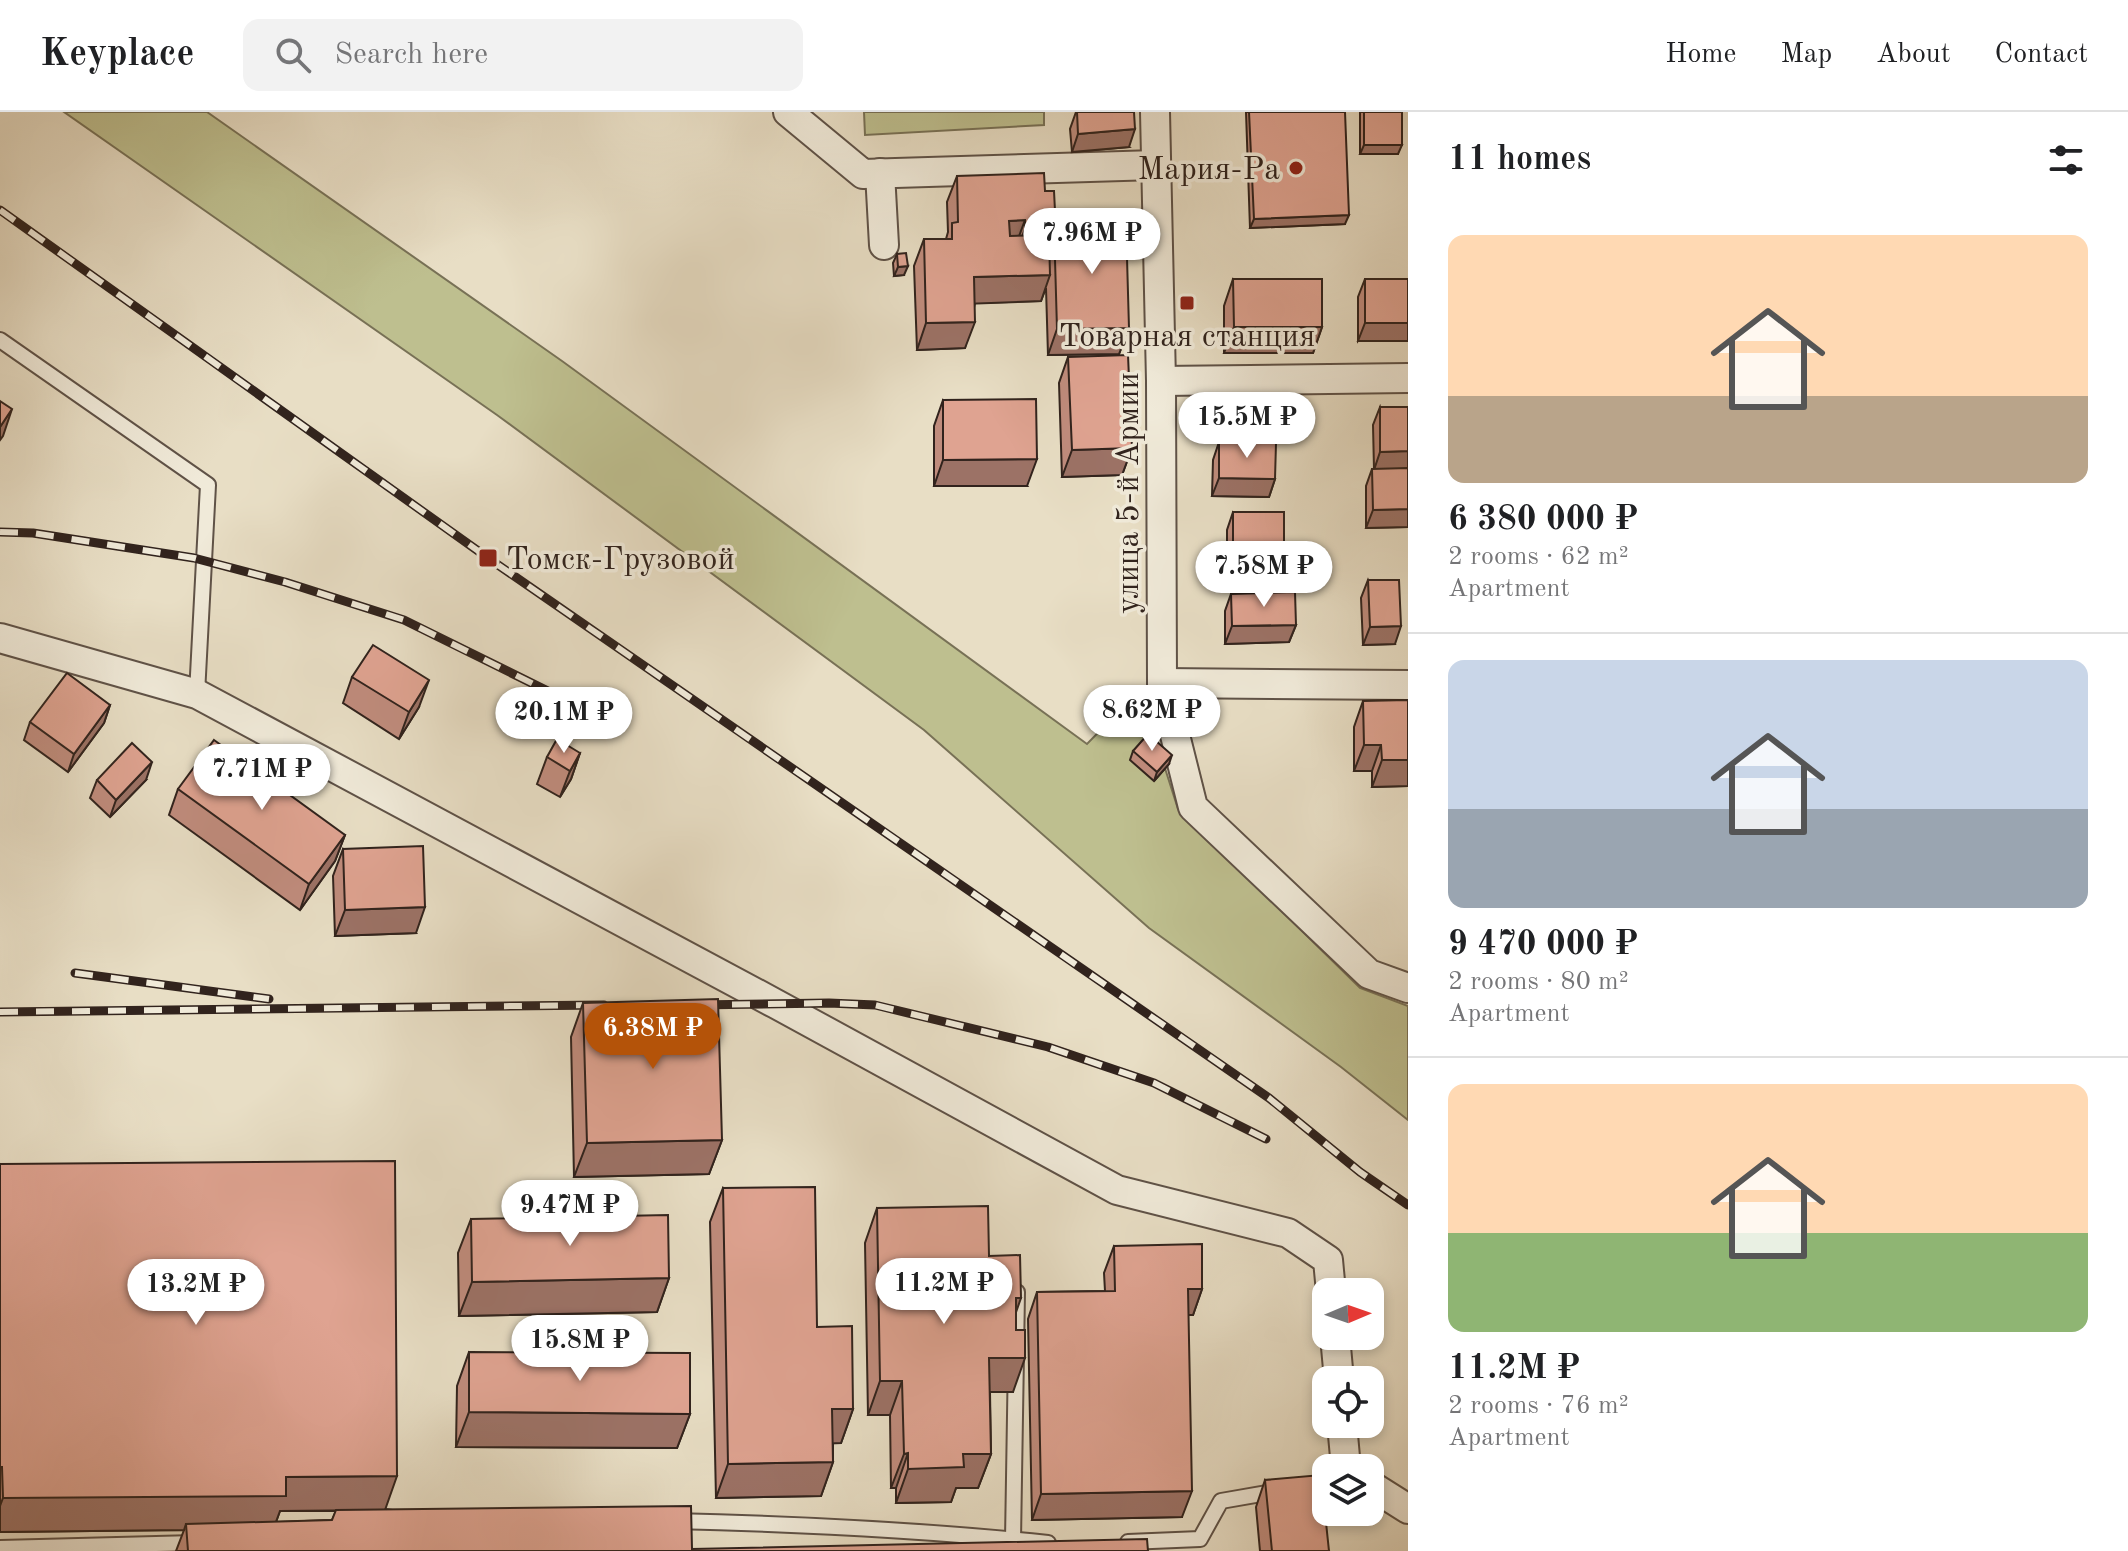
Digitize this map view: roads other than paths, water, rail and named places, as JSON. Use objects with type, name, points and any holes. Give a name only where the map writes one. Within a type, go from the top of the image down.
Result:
[{"type":"street","points":[[788,112],[863,174],[1156,165]]},
{"type":"street","name":"улица 5-й Армии","points":[[1155,112],[1161,381],[1162,683],[1193,807],[1369,974],[1408,988]]},
{"type":"street","points":[[880,173],[884,245]]},
{"type":"street","points":[[1161,381],[1408,378]]},
{"type":"street","points":[[0,638],[197,694],[1117,1190],[1288,1233],[1328,1260],[1330,1278]]},
{"type":"street","points":[[1162,683],[1408,685]]},
{"type":"street","points":[[1384,1494],[1408,1509]]},
{"type":"lane","points":[[0,340],[208,485],[197,694]]},
{"type":"lane","points":[[1013,1540],[1018,1271]]},
{"type":"lane","points":[[1113,1543],[1200,1539],[1221,1501],[1299,1488]]},
{"type":"lane","points":[[659,1521],[818,1525],[1069,1545]]},
{"type":"lane","points":[[0,1548],[216,1543]]},
{"type":"railway","points":[[0,210],[488,558],[1269,1098],[1360,1172],[1408,1205]]},
{"type":"railway","points":[[0,532],[33,533],[194,558],[285,582],[404,620],[566,700]]},
{"type":"railway","points":[[75,973],[269,999]]},
{"type":"railway","points":[[0,1012],[604,1005]]},
{"type":"railway","points":[[696,1005],[875,1005],[1048,1047],[1154,1083],[1266,1139]]},
{"type":"place","name":"Мария-Ра","points":[[1296,168]]},
{"type":"place","name":"Товарная cтанция","points":[[1187,303]]},
{"type":"place","name":"Томск-Грузовой","points":[[488,558]]}]
